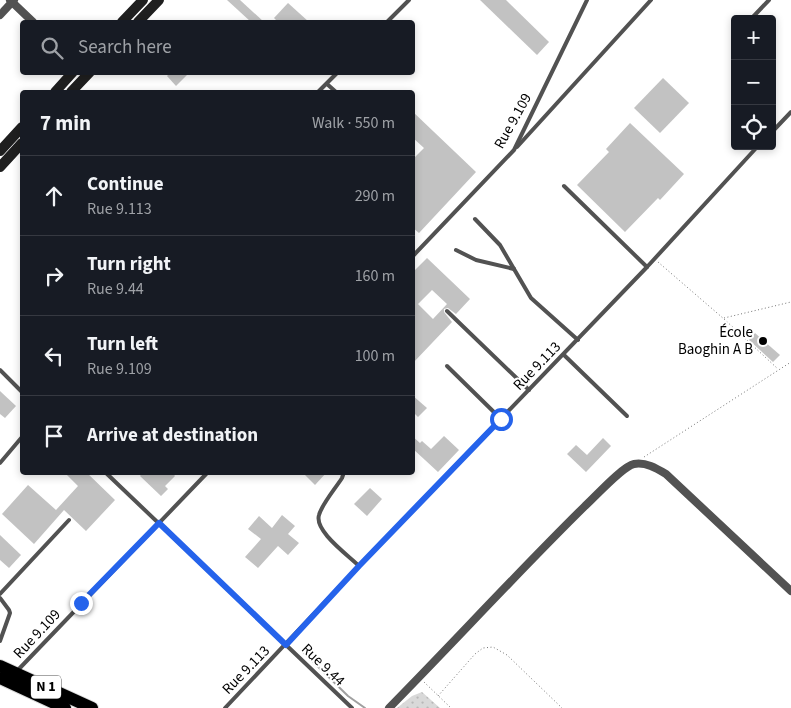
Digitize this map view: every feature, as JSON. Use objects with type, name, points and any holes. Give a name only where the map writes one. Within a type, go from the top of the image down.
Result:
[{"type":"highway","name":"N 1","points":[[0,666],[8,678],[65,708]]},
{"type":"highway","name":"N 1","points":[[8,678],[92,708]]},
{"type":"main road","points":[[124,20],[143,0]]},
{"type":"main road","points":[[140,20],[159,0]]},
{"type":"main road","points":[[57,90],[71,75]]},
{"type":"main road","points":[[73,90],[85,75]]},
{"type":"main road","points":[[0,150],[20,129]]},
{"type":"main road","points":[[0,167],[20,145]]},
{"type":"street","points":[[0,15],[12,1],[31,20]]},
{"type":"street","points":[[389,708],[488,604],[618,474],[633,464],[650,465],[666,474],[791,591]]},
{"type":"lane","points":[[389,20],[409,0]]},
{"type":"lane","name":"Rue 9.109","points":[[415,254],[514,150],[587,0]]},
{"type":"lane","points":[[514,150],[651,0]]},
{"type":"lane","points":[[755,15],[770,0]]},
{"type":"lane","points":[[320,90],[335,75]]},
{"type":"lane","points":[[327,84],[334,90]]},
{"type":"lane","points":[[776,128],[791,112]]},
{"type":"lane","name":"Rue 9.113","points":[[225,708],[359,566],[578,340],[754,150]]},
{"type":"lane","points":[[564,186],[647,267]]},
{"type":"lane","points":[[475,218],[500,246],[531,298],[578,340]]},
{"type":"lane","points":[[456,250],[476,260],[514,269]]},
{"type":"lane","points":[[447,311],[529,390]]},
{"type":"lane","points":[[564,354],[627,416]]},
{"type":"lane","points":[[447,366],[501,419]]},
{"type":"lane","points":[[0,370],[20,390]]},
{"type":"lane","points":[[0,463],[20,439]]},
{"type":"lane","name":"Rue 9.44","points":[[108,475],[352,708]]},
{"type":"lane","name":"Rue 9.109","points":[[8,678],[205,475]]},
{"type":"lane","points":[[343,475],[319,515],[318,523],[324,533],[359,566]]},
{"type":"lane","points":[[0,594],[69,520]]},
{"type":"lane","points":[[0,598],[10,613],[0,641]]},
{"type":"path","points":[[654,259],[724,319],[779,370]]},
{"type":"path","points":[[724,319],[791,302]]},
{"type":"path","points":[[633,464],[791,362]]},
{"type":"path","points":[[438,696],[475,654],[483,648],[493,647],[507,655],[562,708]]},
{"type":"path","points":[[419,677],[451,708]]},
{"type":"shaded area","points":[[422,692],[440,708],[397,708],[412,696]]},
{"type":"building","points":[[227,0],[240,0],[262,20],[249,20]]},
{"type":"building","points":[[480,0],[506,0],[549,42],[537,55]]},
{"type":"building","points":[[288,3],[307,20],[276,20],[274,18]]},
{"type":"building","points":[[168,75],[187,75],[176,86]]},
{"type":"building","points":[[663,78],[689,103],[660,133],[634,108]]},
{"type":"building","points":[[415,114],[476,172],[419,233],[415,230],[415,157],[424,148],[415,140]]},
{"type":"building","points":[[630,123],[684,174],[660,200],[658,198],[625,232],[577,185],[609,152],[606,149]]},
{"type":"building","points":[[427,258],[470,299],[456,314],[448,308],[444,309],[444,312],[452,322],[415,361],[415,270]],"holes":[[[432,290],[447,304],[433,319],[418,304]]]},
{"type":"building","points":[[755,333],[780,355],[773,362],[749,340]]},
{"type":"building","points":[[0,391],[16,406],[5,418],[0,414]]},
{"type":"building","points":[[415,398],[427,408],[418,417],[415,414]]},
{"type":"building","points":[[444,436],[459,450],[438,472],[415,451],[415,439],[420,443],[422,441],[431,449]]},
{"type":"building","points":[[603,438],[611,446],[586,472],[567,454],[576,445],[587,455]]},
{"type":"building","points":[[67,475],[89,475],[115,500],[86,531],[64,510],[34,544],[2,514],[28,485],[56,510],[78,486]]},
{"type":"building","points":[[305,475],[324,475],[315,485]]},
{"type":"building","points":[[140,476],[175,476],[165,486],[168,489],[161,496]]},
{"type":"building","points":[[370,488],[382,499],[367,516],[354,504]]},
{"type":"building","points":[[282,515],[295,526],[288,534],[299,543],[288,555],[278,546],[258,568],[245,557],[261,539],[248,529],[259,516],[272,528]]},
{"type":"building","points":[[0,535],[21,555],[9,568],[0,560]]},
{"type":"waterway","points":[[303,652],[348,696],[365,708]]},
{"type":"place","name":"École Baoghin A B","points":[[763,341]]},
{"type":"route","points":[[81,603],[159,523],[286,645],[359,566],[501,419]]}]
